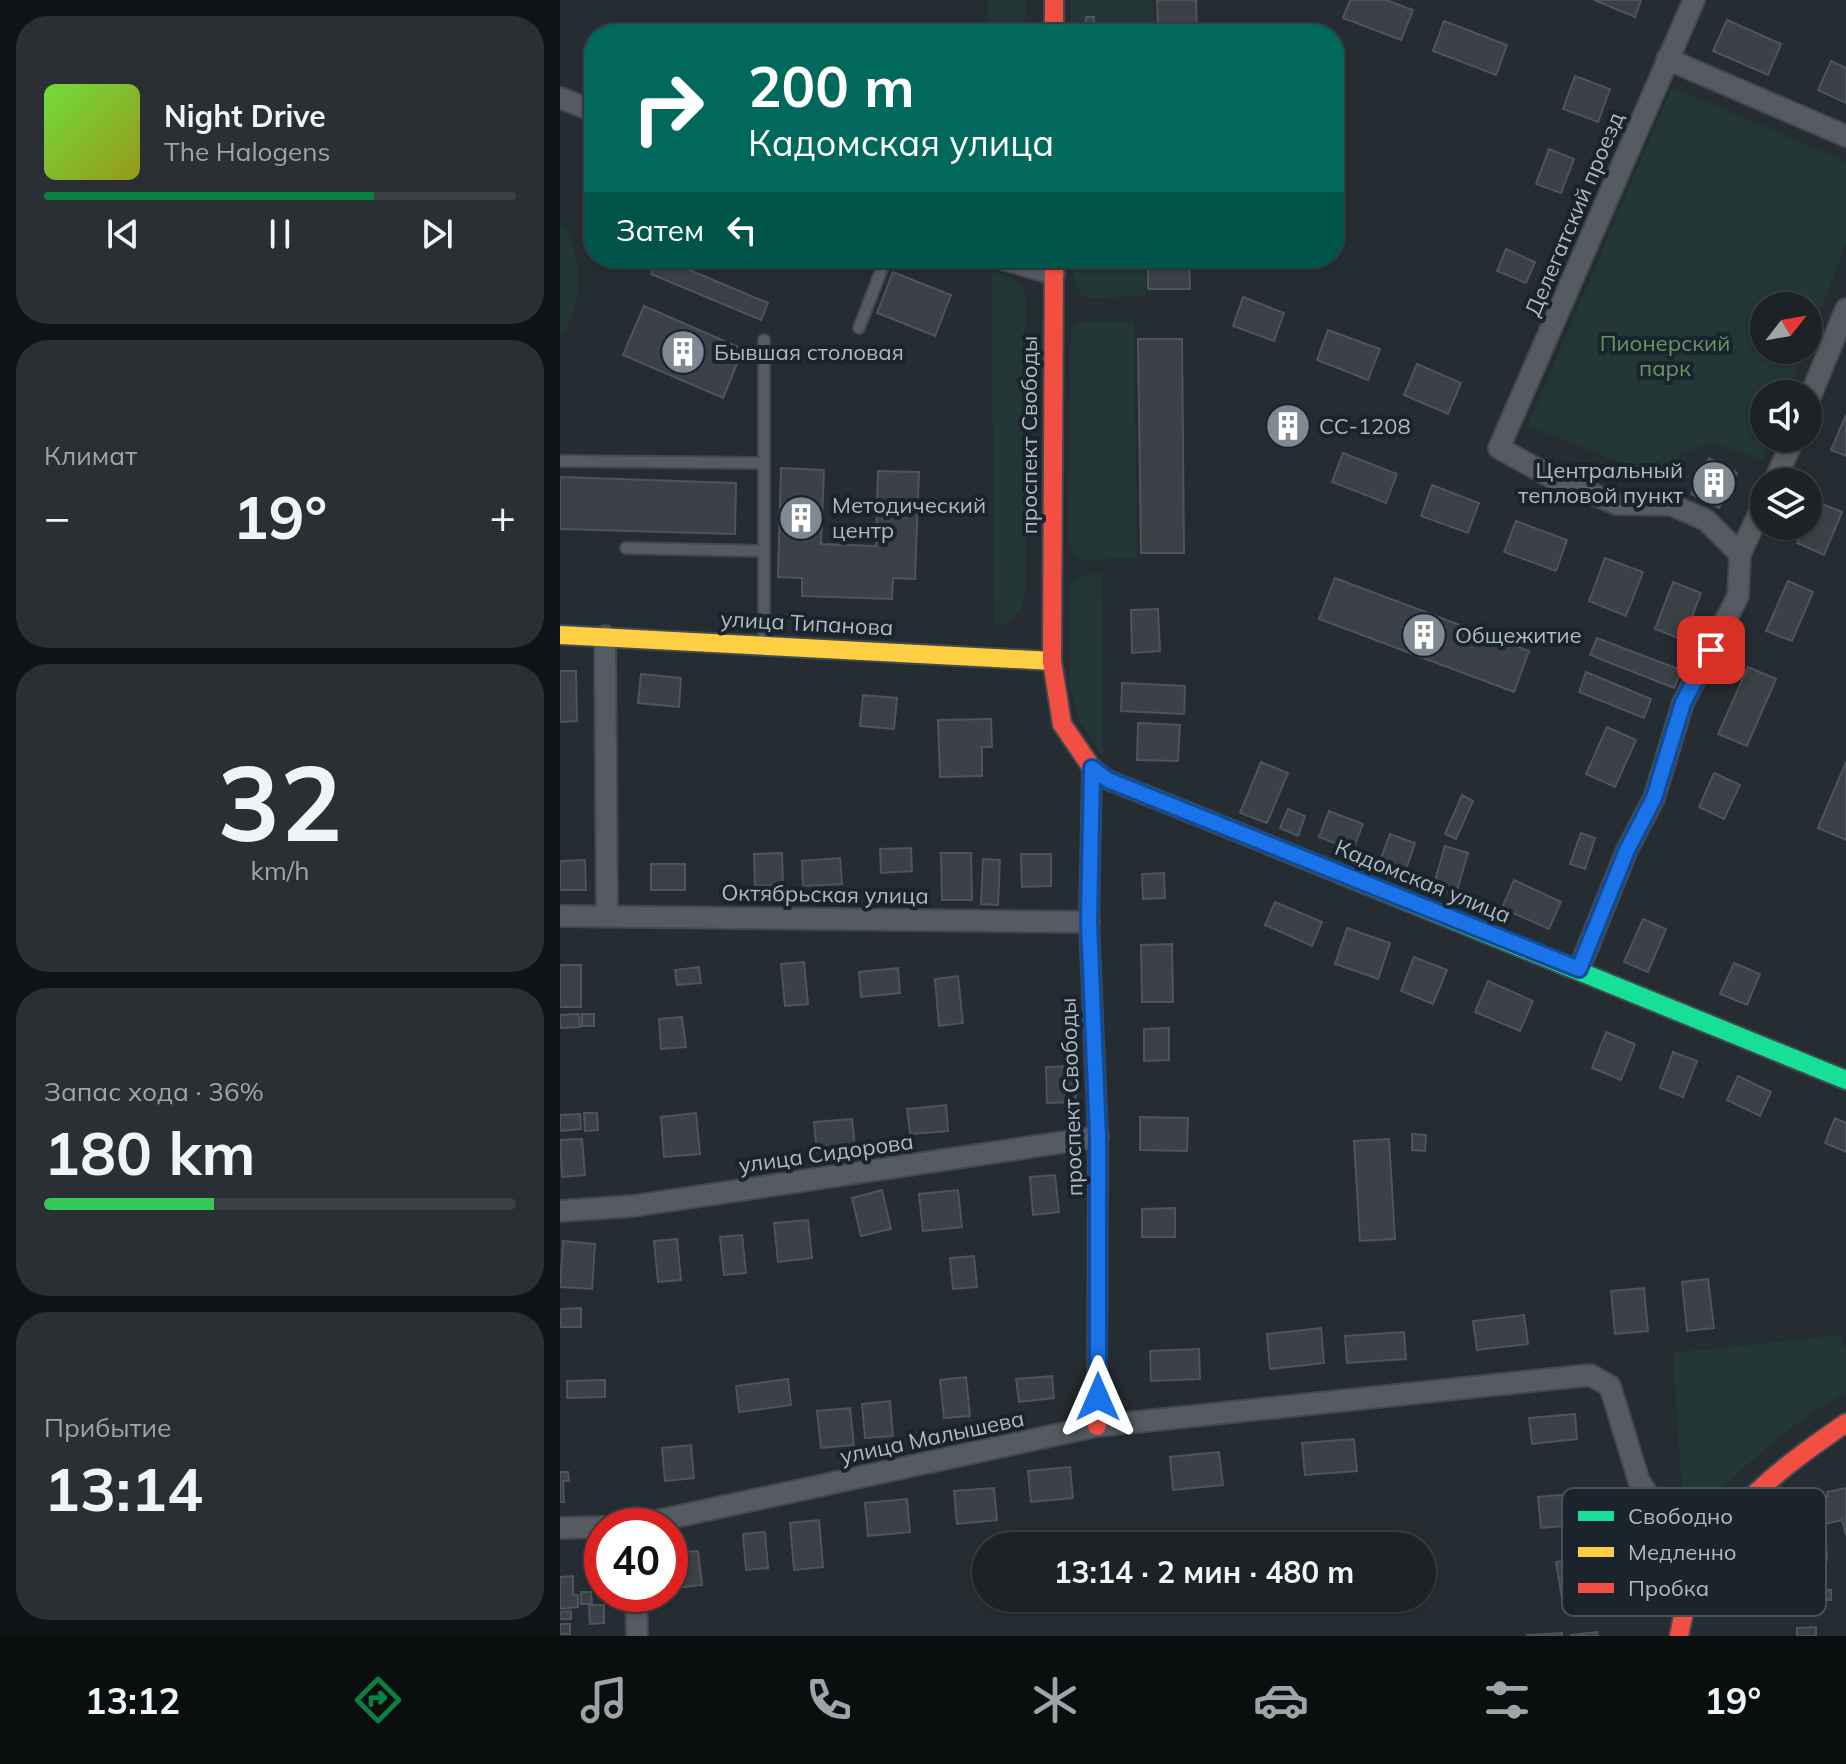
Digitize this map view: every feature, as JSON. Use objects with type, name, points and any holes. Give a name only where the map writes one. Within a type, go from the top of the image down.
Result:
[{"type":"street","points":[[1054,0],[1054,24]]},
{"type":"street","name":"Делегатский проезд","points":[[1694,0],[1499,448],[1555,479],[1617,504],[1671,505],[1706,520],[1740,554]]},
{"type":"street","points":[[1667,59],[1846,136]]},
{"type":"street","points":[[560,98],[584,107]]},
{"type":"street","name":"проспект Свободы","points":[[1052,661],[1054,268]]},
{"type":"street","points":[[1817,380],[1846,309]]},
{"type":"street","points":[[1579,969],[1627,850],[1654,798],[1683,703],[1738,596],[1740,554],[1750,533]]},
{"type":"street","name":"улица Типанова","points":[[560,635],[1052,661]]},
{"type":"street","points":[[605,636],[607,916]]},
{"type":"street","name":"Кадомская улица","points":[[1052,661],[1062,724],[1092,768],[1108,780],[1846,1080]]},
{"type":"street","name":"проспект Свободы","points":[[1092,768],[1089,922],[1098,1137],[1097,1426]]},
{"type":"street","name":"Октябрьская улица","points":[[560,916],[1089,922]]},
{"type":"street","name":"улица Сидорова","points":[[560,1211],[633,1206],[1098,1137]]},
{"type":"street","name":"улица Малышева","points":[[688,1514],[1097,1426],[1590,1375],[1610,1386],[1644,1488]]},
{"type":"street","points":[[1762,1488],[1846,1423]]},
{"type":"street","points":[[560,1528],[584,1527]]},
{"type":"street","points":[[636,1612],[637,1636]]},
{"type":"street","points":[[1679,1636],[1683,1616]]},
{"type":"lane","points":[[859,328],[882,268]]},
{"type":"lane","points":[[764,340],[764,645]]},
{"type":"lane","points":[[560,461],[763,463]]},
{"type":"lane","points":[[626,548],[764,551]]},
{"type":"green space","points":[[988,0],[1025,0],[1025,24],[989,24]]},
{"type":"green space","points":[[1071,0],[1153,0],[1154,24],[1073,24]]},
{"type":"green space","name":"Пионерский парк","points":[[1672,87],[1846,162],[1846,243],[1822,306],[1822,292],[1750,292],[1750,364],[1800,364],[1793,380],[1750,380],[1750,452],[1766,452],[1763,460],[1712,443],[1681,453],[1668,482],[1528,425]]},
{"type":"green space","points":[[560,220],[574,248],[578,279],[574,311],[560,339]]},
{"type":"green space","points":[[1073,268],[1145,268],[1146,295],[1090,299],[1076,287]]},
{"type":"green space","points":[[991,271],[1017,281],[1025,296],[1025,596],[1015,616],[995,626]]},
{"type":"green space","points":[[1134,322],[1137,558],[1077,560],[1068,543],[1070,333],[1077,323]]},
{"type":"green space","points":[[1101,574],[1103,757],[1080,722],[1070,689],[1070,585],[1080,576]]},
{"type":"green space","points":[[1840,1335],[1846,1351],[1846,1392],[1781,1436],[1722,1488],[1682,1488],[1673,1353]]},
{"type":"building","points":[[1157,0],[1196,0],[1197,24],[1158,24]]},
{"type":"building","points":[[1350,0],[1386,0],[1413,10],[1401,40],[1343,18]]},
{"type":"building","points":[[1594,0],[1641,0],[1635,17]]},
{"type":"building","points":[[1086,17],[1094,17],[1094,24],[1086,24]]},
{"type":"building","points":[[1727,20],[1781,44],[1768,75],[1713,51]]},
{"type":"building","points":[[1444,21],[1507,45],[1496,75],[1433,51]]},
{"type":"building","points":[[1831,61],[1846,68],[1846,103],[1818,90]]},
{"type":"building","points":[[1575,76],[1610,89],[1598,122],[1563,109]]},
{"type":"building","points":[[1549,149],[1574,159],[1561,193],[1536,184]]},
{"type":"building","points":[[1506,249],[1535,262],[1526,283],[1497,271]]},
{"type":"building","points":[[653,268],[685,268],[768,303],[761,320],[651,274]]},
{"type":"building","points":[[1148,268],[1189,268],[1190,289],[1148,289]]},
{"type":"building","points":[[893,272],[951,295],[935,336],[877,313]]},
{"type":"building","points":[[1243,297],[1284,313],[1274,341],[1233,326]]},
{"type":"building","name":"Бывшая столовая","points":[[644,306],[743,349],[723,398],[623,355]]},
{"type":"building","points":[[1328,330],[1380,349],[1368,380],[1317,360]]},
{"type":"building","points":[[1138,339],[1182,339],[1184,553],[1141,553]]},
{"type":"building","points":[[1417,364],[1461,383],[1448,414],[1404,395]]},
{"type":"building","name":"СС-1208","points":[[1288,414],[1299,422],[1288,437],[1277,430]]},
{"type":"building","points":[[1846,415],[1846,456],[1831,450]]},
{"type":"building","points":[[1343,453],[1397,474],[1386,503],[1332,482]]},
{"type":"building","name":"Центральный тепловой пункт","points":[[1709,458],[1737,473],[1719,508],[1691,494]]},
{"type":"building","name":"Методический центр","points":[[781,468],[824,470],[821,544],[876,546],[878,471],[919,472],[915,579],[893,578],[892,599],[802,596],[802,578],[778,577]]},
{"type":"building","points":[[560,477],[736,483],[735,534],[560,529]]},
{"type":"building","points":[[1432,485],[1479,503],[1468,533],[1421,516]]},
{"type":"building","points":[[1822,504],[1842,512],[1824,555],[1797,543],[1798,540],[1822,540]]},
{"type":"building","points":[[1516,521],[1567,540],[1556,571],[1504,552]]},
{"type":"building","points":[[1605,558],[1643,572],[1626,616],[1589,601]]},
{"type":"building","name":"Общежитие","points":[[1335,578],[1529,651],[1514,692],[1319,619]]},
{"type":"building","points":[[1788,581],[1813,592],[1792,641],[1766,631]]},
{"type":"building","points":[[1673,582],[1701,593],[1683,640],[1655,629]]},
{"type":"building","points":[[1158,609],[1160,651],[1132,653],[1131,610]]},
{"type":"building","points":[[1597,638],[1681,670],[1674,688],[1590,655]]},
{"type":"building","points":[[1748,667],[1776,679],[1747,746],[1718,734]]},
{"type":"building","points":[[560,671],[576,671],[577,721],[560,722]]},
{"type":"building","points":[[1586,672],[1651,699],[1644,718],[1579,692]]},
{"type":"building","points":[[641,674],[681,678],[679,707],[638,703]]},
{"type":"building","points":[[1122,683],[1185,686],[1184,714],[1121,711]]},
{"type":"building","points":[[863,695],[897,698],[894,729],[860,726]]},
{"type":"building","points":[[991,719],[992,747],[982,747],[982,776],[940,777],[938,720]]},
{"type":"building","points":[[1138,723],[1180,725],[1178,761],[1137,760]]},
{"type":"building","points":[[1607,727],[1636,740],[1615,787],[1586,774]]},
{"type":"building","points":[[1261,762],[1288,773],[1267,823],[1240,813]]},
{"type":"building","points":[[1846,762],[1846,840],[1818,828]]},
{"type":"building","points":[[1714,773],[1740,785],[1724,819],[1699,807]]},
{"type":"building","points":[[1462,795],[1473,801],[1456,839],[1445,834]]},
{"type":"building","points":[[1288,809],[1305,816],[1298,836],[1280,828]]},
{"type":"building","points":[[1329,811],[1363,824],[1353,850],[1319,837]]},
{"type":"building","points":[[1581,833],[1595,838],[1585,869],[1570,864]]},
{"type":"building","points":[[1390,834],[1415,843],[1404,875],[1378,866]]},
{"type":"building","points":[[1445,846],[1468,853],[1456,894],[1433,887]]},
{"type":"building","points":[[911,848],[912,871],[881,873],[880,849]]},
{"type":"building","points":[[782,853],[783,885],[755,886],[754,854]]},
{"type":"building","points":[[941,853],[971,853],[972,900],[942,900]]},
{"type":"building","points":[[1021,854],[1051,854],[1051,886],[1022,887]]},
{"type":"building","points":[[840,858],[842,884],[803,886],[802,861]]},
{"type":"building","points":[[983,859],[1000,860],[998,905],[981,904]]},
{"type":"building","points":[[585,860],[586,890],[560,890],[560,861]]},
{"type":"building","points":[[651,864],[685,864],[685,890],[651,890]]},
{"type":"building","points":[[1164,873],[1165,898],[1143,899],[1142,874]]},
{"type":"building","points":[[1514,880],[1561,902],[1549,929],[1502,908]]},
{"type":"building","points":[[1275,902],[1322,922],[1312,946],[1265,925]]},
{"type":"building","points":[[1643,919],[1666,929],[1648,972],[1624,962]]},
{"type":"building","points":[[1347,928],[1390,943],[1378,979],[1335,964]]},
{"type":"building","points":[[1172,944],[1173,1002],[1142,1002],[1141,945]]},
{"type":"building","points":[[1414,957],[1447,970],[1433,1004],[1401,991]]},
{"type":"building","points":[[804,962],[808,1004],[785,1006],[781,964]]},
{"type":"building","points":[[1734,963],[1760,974],[1747,1005],[1720,994]]},
{"type":"building","points":[[560,965],[581,965],[581,1007],[560,1007]]},
{"type":"building","points":[[699,967],[701,983],[677,985],[675,970]]},
{"type":"building","points":[[898,968],[900,993],[861,997],[859,972]]},
{"type":"building","points":[[958,976],[963,1023],[939,1026],[935,979]]},
{"type":"building","points":[[1488,981],[1533,1001],[1520,1031],[1475,1012]]},
{"type":"building","points":[[579,1014],[580,1027],[560,1028],[560,1015]]},
{"type":"building","points":[[582,1014],[594,1014],[594,1026],[582,1026]]},
{"type":"building","points":[[682,1017],[686,1047],[661,1049],[659,1019]]},
{"type":"building","points":[[1169,1028],[1169,1060],[1144,1061],[1144,1029]]},
{"type":"building","points":[[1606,1032],[1635,1044],[1621,1080],[1592,1068]]},
{"type":"building","points":[[1673,1052],[1697,1061],[1683,1097],[1660,1088]]},
{"type":"building","points":[[1075,1066],[1076,1102],[1047,1103],[1046,1067]]},
{"type":"building","points":[[1738,1076],[1771,1092],[1760,1116],[1727,1100]]},
{"type":"building","points":[[946,1105],[948,1131],[910,1134],[907,1109]]},
{"type":"building","points":[[584,1113],[597,1113],[598,1130],[585,1131]]},
{"type":"building","points":[[696,1113],[700,1154],[664,1157],[661,1117]]},
{"type":"building","points":[[580,1114],[581,1129],[560,1131],[560,1115]]},
{"type":"building","points":[[1140,1117],[1188,1118],[1187,1151],[1140,1150]]},
{"type":"building","points":[[1835,1118],[1846,1123],[1846,1152],[1825,1143]]},
{"type":"building","points":[[852,1119],[855,1148],[817,1152],[814,1122]]},
{"type":"building","points":[[1412,1134],[1426,1135],[1425,1151],[1412,1150]]},
{"type":"building","points":[[582,1139],[585,1175],[562,1177],[560,1140]]},
{"type":"building","points":[[1389,1139],[1395,1239],[1360,1241],[1354,1141]]},
{"type":"building","points":[[1055,1175],[1059,1212],[1033,1215],[1030,1177]]},
{"type":"building","points":[[882,1190],[891,1229],[861,1236],[852,1198]]},
{"type":"building","points":[[958,1190],[962,1227],[923,1231],[919,1194]]},
{"type":"building","points":[[1175,1208],[1175,1237],[1142,1237],[1142,1209]]},
{"type":"building","points":[[808,1220],[812,1258],[778,1262],[774,1223]]},
{"type":"building","points":[[742,1235],[746,1273],[724,1275],[720,1237]]},
{"type":"building","points":[[677,1239],[681,1280],[658,1282],[654,1241]]},
{"type":"building","points":[[563,1241],[595,1244],[592,1289],[560,1287]]},
{"type":"building","points":[[974,1256],[977,1287],[953,1289],[950,1258]]},
{"type":"building","points":[[1708,1279],[1714,1328],[1687,1331],[1682,1282]]},
{"type":"building","points":[[1644,1288],[1648,1331],[1615,1334],[1611,1291]]},
{"type":"building","points":[[581,1308],[581,1327],[561,1327],[560,1309]]},
{"type":"building","points":[[1524,1315],[1528,1344],[1477,1350],[1473,1321]]},
{"type":"building","points":[[1321,1328],[1324,1363],[1270,1369],[1267,1334]]},
{"type":"building","points":[[1404,1332],[1406,1359],[1347,1363],[1345,1336]]},
{"type":"building","points":[[1199,1349],[1200,1379],[1151,1381],[1150,1351]]},
{"type":"building","points":[[1052,1376],[1054,1398],[1019,1402],[1016,1379]]},
{"type":"building","points":[[966,1377],[970,1416],[944,1418],[940,1380]]},
{"type":"building","points":[[788,1379],[791,1405],[739,1412],[736,1386]]},
{"type":"building","points":[[605,1380],[605,1397],[567,1398],[567,1381]]},
{"type":"building","points":[[890,1401],[893,1436],[865,1438],[862,1404]]},
{"type":"building","points":[[850,1408],[854,1445],[821,1448],[817,1411]]},
{"type":"building","points":[[1575,1414],[1577,1439],[1532,1444],[1529,1418]]},
{"type":"building","points":[[1354,1439],[1357,1471],[1305,1475],[1302,1443]]},
{"type":"building","points":[[691,1445],[694,1478],[665,1481],[662,1448]]},
{"type":"building","points":[[1219,1452],[1223,1485],[1173,1490],[1170,1457]]},
{"type":"building","points":[[1070,1467],[1073,1498],[1031,1502],[1028,1471]]},
{"type":"building","points":[[560,1472],[568,1472],[569,1481],[563,1481],[564,1502],[560,1502]]},
{"type":"building","points":[[994,1488],[997,1520],[957,1524],[954,1491]]},
{"type":"building","points":[[1846,1488],[1846,1535],[1842,1520],[1826,1524],[1827,1492]]},
{"type":"building","points":[[1562,1495],[1562,1526],[1541,1528],[1538,1497]]},
{"type":"building","points":[[907,1499],[910,1532],[868,1536],[865,1503]]},
{"type":"building","points":[[819,1520],[823,1567],[794,1570],[790,1523]]},
{"type":"building","points":[[765,1532],[768,1568],[746,1570],[743,1534]]},
{"type":"building","points":[[698,1551],[702,1585],[688,1587],[688,1552]]},
{"type":"building","points":[[1562,1561],[1562,1598],[1556,1562]]},
{"type":"building","points":[[573,1576],[573,1595],[578,1595],[578,1607],[560,1609],[560,1577]]},
{"type":"building","points":[[1826,1590],[1831,1590],[1831,1600],[1826,1600]]},
{"type":"building","points":[[571,1611],[571,1619],[560,1619],[560,1612]]},
{"type":"building","points":[[589,1612],[604,1612],[604,1623],[590,1624]]},
{"type":"building","points":[[560,1624],[570,1624],[570,1634],[560,1634]]},
{"type":"building","points":[[1816,1627],[1816,1636],[1797,1636],[1797,1628]]},
{"type":"building","points":[[1597,1632],[1598,1636],[1571,1635]]},
{"type":"building","points":[[1562,1633],[1562,1636],[1527,1635]]},
{"type":"traffic: fast","points":[[1188,812],[1846,1080]]},
{"type":"traffic: slow","points":[[560,635],[1052,661]]},
{"type":"traffic: jam","points":[[1054,0],[1054,24]]},
{"type":"traffic: jam","points":[[1054,268],[1052,661],[1062,724],[1092,768],[1108,780],[1188,812]]},
{"type":"traffic: jam","points":[[1092,768],[1089,922],[1098,1137],[1097,1426]]},
{"type":"traffic: jam","points":[[1761,1488],[1846,1423]]},
{"type":"traffic: jam","points":[[1679,1636],[1684,1616]]},
{"type":"place","name":"Бывшая столовая","points":[[683,352]]},
{"type":"place","name":"СС-1208","points":[[1288,426]]},
{"type":"place","name":"Центральный тепловой пункт","points":[[1714,483]]},
{"type":"place","name":"Методический центр","points":[[801,518]]},
{"type":"place","name":"Общежитие","points":[[1424,635]]},
{"type":"route","points":[[1098,1397],[1098,1137],[1089,922],[1092,768],[1108,780],[1579,969],[1627,850],[1654,798],[1683,703],[1711,650]]}]
